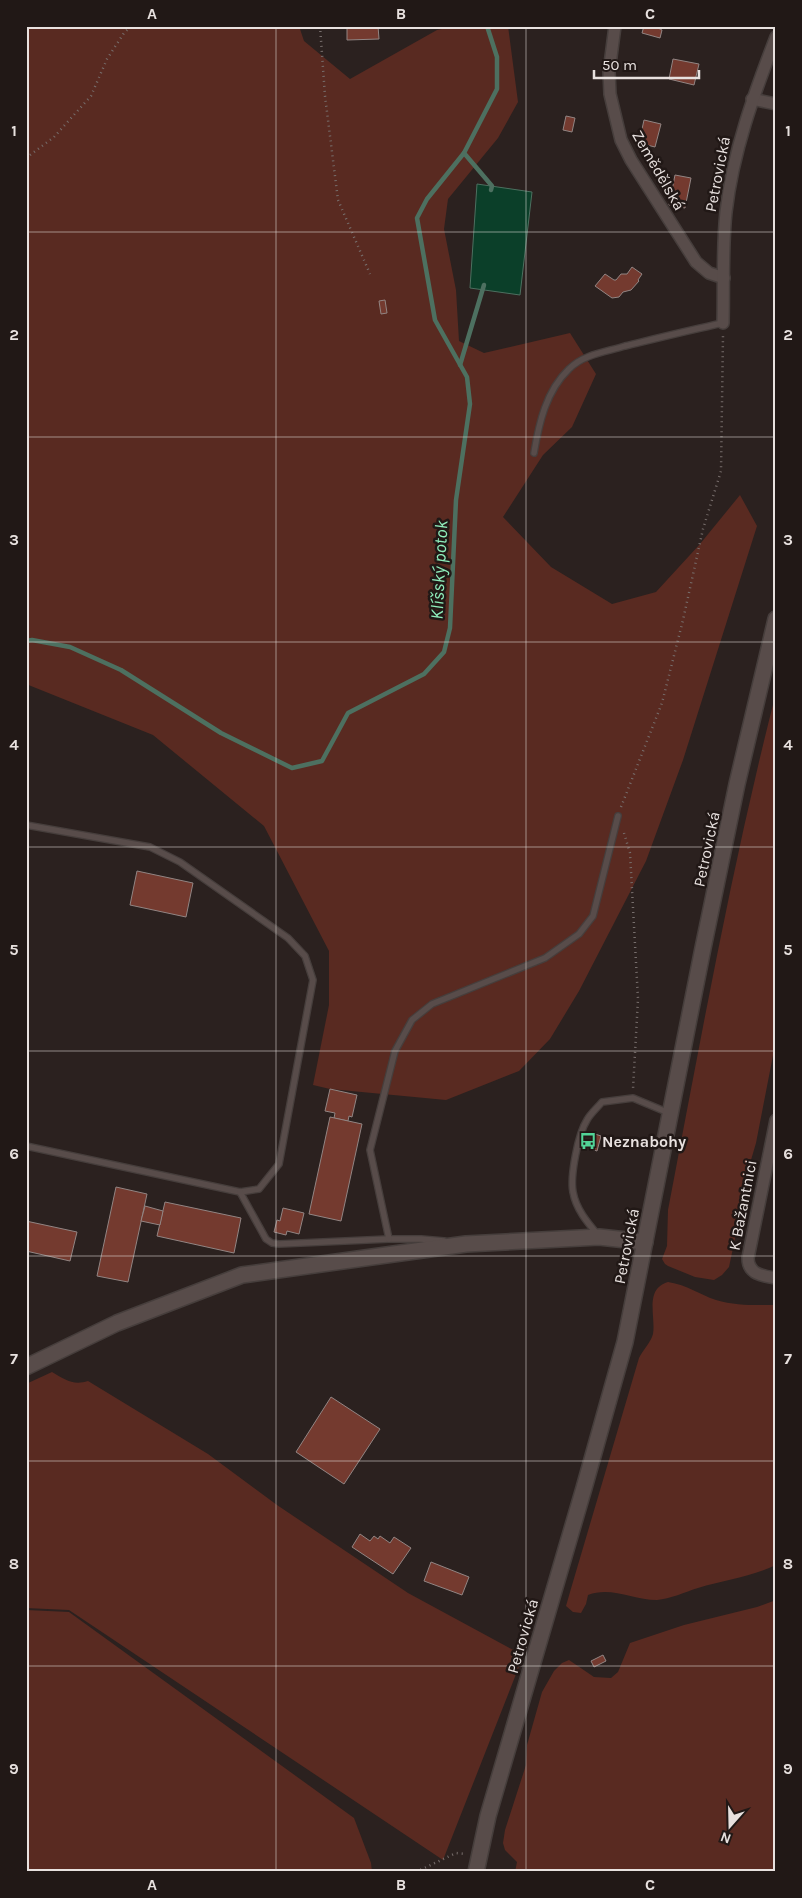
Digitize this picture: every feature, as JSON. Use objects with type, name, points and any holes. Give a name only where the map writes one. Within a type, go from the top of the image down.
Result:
[{"type":"main road","name":"Petrovická","points":[[476,1872],[488,1816],[582,1497],[625,1342],[737,784],[776,619]]},
{"type":"main road","points":[[26,1367],[117,1323],[242,1275],[466,1244],[599,1237],[645,1242]]},
{"type":"street","name":"Zemědělská","points":[[616,26],[609,72],[610,94],[621,140],[631,160],[696,262],[709,273],[724,278]]},
{"type":"street","name":"Petrovická","points":[[723,323],[726,213],[734,163],[752,99],[776,37]]},
{"type":"street","points":[[752,99],[776,104]]},
{"type":"street","name":"K Bažantnici","points":[[776,1120],[748,1258],[750,1268],[755,1273],[776,1278]]},
{"type":"lane","points":[[534,453],[544,409],[560,379],[577,362],[598,354],[659,337],[723,323]]},
{"type":"lane","points":[[389,1238],[370,1150],[395,1051],[412,1020],[432,1004],[545,958],[579,934],[592,916],[618,816]]},
{"type":"lane","points":[[26,825],[150,848],[180,862],[288,938],[305,956],[313,980],[279,1164],[259,1189],[240,1192],[26,1146]]},
{"type":"lane","points":[[599,1237],[583,1217],[573,1192],[573,1170],[586,1121],[602,1102],[633,1098],[671,1114]]},
{"type":"lane","points":[[240,1192],[266,1239],[272,1243],[291,1244],[421,1238],[466,1244]]},
{"type":"path","points":[[26,158],[54,137],[91,96],[107,59],[124,33],[131,26]]},
{"type":"path","points":[[320,26],[325,96],[338,200],[370,274]]},
{"type":"path","points":[[633,1098],[638,999],[630,852],[618,816],[662,703],[703,529],[721,471],[723,323]]},
{"type":"path","points":[[416,1872],[456,1853],[479,1855]]},
{"type":"shaded area","points":[[26,26],[299,26],[304,41],[350,79],[437,30],[457,26],[508,26],[518,102],[498,138],[448,199],[444,229],[456,290],[459,341],[484,353],[570,333],[596,374],[572,427],[543,455],[503,517],[551,567],[612,604],[656,592],[700,544],[740,495],[757,526],[683,760],[646,861],[579,991],[550,1039],[519,1071],[446,1100],[330,1089],[313,1085],[329,1005],[329,951],[264,826],[153,735],[26,684]]},
{"type":"shaded area","points":[[477,184],[532,192],[520,295],[470,288]]},
{"type":"shaded area","points":[[776,693],[776,1040],[756,1143],[741,1194],[737,1229],[729,1267],[714,1280],[695,1277],[668,1266],[662,1259],[667,1246],[668,1210],[718,951],[745,822]]},
{"type":"shaded area","points":[[668,1282],[681,1285],[723,1302],[746,1305],[776,1305],[776,1565],[757,1573],[657,1600],[605,1592],[588,1595],[581,1613],[573,1612],[566,1606],[570,1592],[639,1358],[653,1334],[653,1297],[661,1286]]},
{"type":"shaded area","points":[[52,1372],[73,1382],[88,1381],[208,1454],[277,1505],[408,1593],[517,1652],[522,1659],[443,1860],[69,1610],[26,1608],[26,1384]]},
{"type":"shaded area","points":[[776,1600],[776,1872],[515,1872],[517,1862],[505,1850],[503,1843],[505,1830],[526,1765],[527,1745],[542,1692],[554,1671],[562,1663],[569,1660],[594,1677],[611,1678],[618,1672],[630,1643],[684,1625],[757,1607]]},
{"type":"shaded area","points":[[26,1610],[69,1612],[354,1818],[371,1863],[372,1872],[26,1872]]},
{"type":"building","points":[[347,26],[378,26],[379,39],[347,40]]},
{"type":"building","points":[[644,26],[659,26],[658,28],[662,30],[660,38],[642,33]]},
{"type":"building","points":[[673,59],[699,64],[694,85],[669,79]]},
{"type":"building","points":[[566,116],[575,118],[572,132],[563,130]]},
{"type":"building","points":[[644,120],[661,124],[655,147],[639,143]]},
{"type":"building","points":[[675,175],[691,178],[685,208],[669,205]]},
{"type":"building","points":[[632,267],[642,274],[639,281],[631,290],[623,292],[619,297],[612,298],[595,286],[605,274],[616,280],[621,274],[627,274]]},
{"type":"building","points":[[385,300],[387,313],[381,314],[379,301]]},
{"type":"building","points":[[137,871],[193,883],[186,917],[130,905]]},
{"type":"building","points":[[330,1089],[357,1095],[352,1117],[349,1116],[348,1121],[334,1118],[335,1113],[325,1111]]},
{"type":"building","points":[[330,1117],[362,1124],[341,1221],[309,1214]]},
{"type":"building","points":[[595,1134],[601,1136],[597,1151],[591,1149]]},
{"type":"building","points":[[116,1187],[147,1194],[128,1282],[97,1276]]},
{"type":"building","points":[[165,1202],[241,1218],[234,1253],[157,1236]]},
{"type":"building","points":[[145,1206],[163,1211],[160,1225],[141,1221]]},
{"type":"building","points":[[283,1208],[304,1213],[299,1234],[287,1231],[286,1235],[274,1232],[277,1220],[280,1221]]},
{"type":"building","points":[[26,1221],[77,1232],[70,1261],[26,1251]]},
{"type":"building","points":[[331,1397],[380,1429],[344,1484],[296,1452]]},
{"type":"building","points":[[360,1534],[370,1541],[374,1536],[378,1539],[380,1536],[390,1543],[394,1537],[411,1548],[393,1574],[352,1547]]},
{"type":"building","points":[[431,1562],[469,1577],[462,1595],[424,1581]]},
{"type":"building","points":[[603,1655],[606,1661],[594,1667],[591,1661]]},
{"type":"waterway","name":"Klíšský potok","points":[[26,641],[32,640],[70,647],[121,670],[221,733],[292,768],[322,761],[348,713],[424,674],[444,652],[450,628],[456,500],[470,404],[467,377],[435,320],[417,218],[427,199],[464,153],[497,89],[497,57],[487,26]]},
{"type":"waterway","points":[[464,153],[492,186],[491,190]]},
{"type":"waterway","points":[[460,365],[484,285]]},
{"type":"place","name":"Neznabohy","points":[[588,1141]]}]
